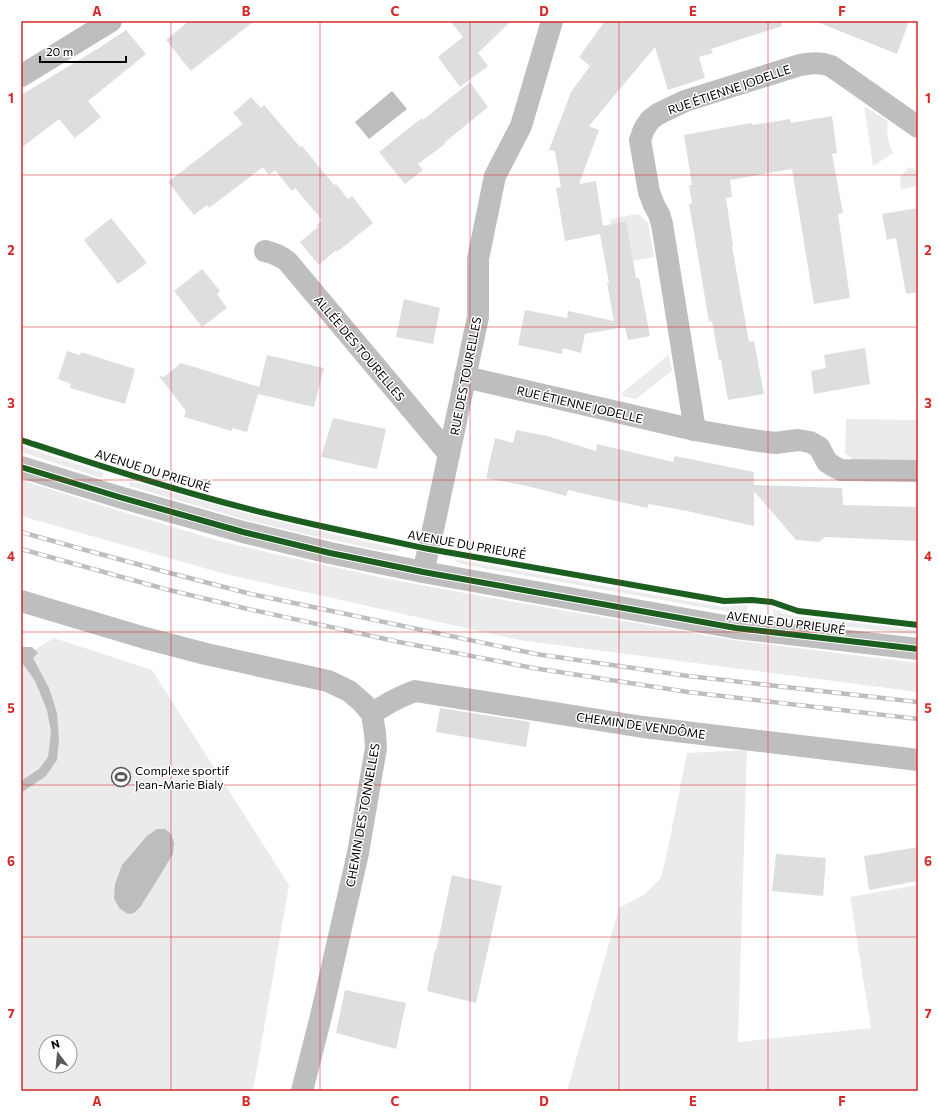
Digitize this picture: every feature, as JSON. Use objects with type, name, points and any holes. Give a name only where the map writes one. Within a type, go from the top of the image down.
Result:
[{"type":"street","points":[[21,76],[112,21]]},
{"type":"street","name":"RUE DES TOURELLES","points":[[423,572],[432,539],[478,317],[478,259],[495,176],[520,126],[552,21]]},
{"type":"street","name":"RUE ÉTIENNE JODELLE","points":[[695,430],[662,224],[660,214],[649,192],[640,140],[644,129],[650,120],[658,114],[685,101],[800,65],[812,62],[822,62],[831,66],[918,127]]},
{"type":"street","name":"ALLÉE DES TOURELLES","points":[[265,251],[275,253],[288,262],[450,454]]},
{"type":"street","name":"RUE ÉTIENNE JODELLE","points":[[465,377],[695,430],[775,443],[798,440],[810,442],[819,447],[827,462],[840,470],[918,471]]},
{"type":"street","name":"AVENUE DU PRIEURÉ","points":[[21,467],[119,497],[243,532],[330,553],[423,572],[736,628],[918,649]]},
{"type":"street","points":[[21,601],[145,638],[206,654],[328,681],[349,691],[363,703],[372,714]]},
{"type":"street","name":"CHEMIN DE VENDÔME","points":[[372,714],[382,706],[415,691],[643,727],[918,760]]},
{"type":"street","name":"CHEMIN DES TONNELLES","points":[[302,1091],[321,1016],[358,853],[376,748],[372,714]]},
{"type":"shaded area","points":[[392,91],[407,109],[369,139],[355,122]]},
{"type":"shaded area","points":[[864,106],[888,121],[888,137],[893,153],[873,166]]},
{"type":"shaded area","points":[[909,167],[918,170],[918,186],[901,189],[900,178]]},
{"type":"shaded area","points":[[638,214],[648,223],[654,257],[617,264],[610,219]]},
{"type":"shaded area","points":[[669,355],[672,371],[636,399],[622,396],[623,392]]},
{"type":"shaded area","points":[[846,419],[918,420],[918,461],[854,460],[845,454]]},
{"type":"shaded area","points":[[21,446],[104,473],[102,478],[21,452]]},
{"type":"shaded area","points":[[21,480],[220,541],[388,579],[734,640],[918,663],[918,692],[519,640],[229,575],[21,516]]},
{"type":"shaded area","points":[[130,481],[241,512],[400,549],[383,551],[239,518],[129,486]]},
{"type":"shaded area","points":[[454,559],[722,607],[748,605],[746,615],[466,565],[457,562]]},
{"type":"shaded area","points":[[773,609],[793,616],[918,630],[918,635],[772,618]]},
{"type":"shaded area","name":"Complexe sportif Jean-Marie Bialy","points":[[54,638],[152,670],[289,885],[253,1091],[21,1091],[21,658]]},
{"type":"shaded area","points":[[23,647],[32,647],[38,653],[33,658],[49,688],[57,713],[59,740],[57,760],[46,776],[21,793],[21,781],[39,769],[48,757],[51,732],[47,710],[35,681],[24,665],[21,664],[21,649]]},
{"type":"shaded area","points":[[747,750],[738,1042],[871,1028],[850,897],[918,885],[918,1091],[567,1091],[619,908],[644,895],[661,878],[687,753]]},
{"type":"shaded area","points":[[157,829],[165,829],[171,834],[174,843],[173,854],[141,906],[134,913],[128,914],[119,908],[114,898],[115,884],[122,865],[147,836]]},
{"type":"building","points":[[189,21],[254,21],[191,71],[166,40]]},
{"type":"building","points":[[450,21],[511,21],[478,53],[488,66],[460,87],[438,57],[463,37]]},
{"type":"building","points":[[605,21],[781,21],[782,26],[711,49],[713,53],[699,57],[705,78],[668,90],[655,47],[589,126],[599,130],[579,184],[596,181],[603,226],[626,221],[636,278],[639,278],[650,336],[628,340],[625,327],[585,334],[581,353],[563,348],[562,354],[518,345],[525,310],[567,318],[568,311],[614,321],[600,234],[565,241],[556,188],[561,187],[555,151],[549,150],[571,92],[590,66],[579,57]]},
{"type":"building","points":[[817,21],[909,21],[897,54]]},
{"type":"building","points":[[126,30],[146,54],[88,101],[101,117],[75,138],[59,119],[21,148],[21,95]]},
{"type":"building","points":[[470,82],[488,107],[444,143],[445,144],[418,164],[423,170],[405,184],[379,152],[422,118],[423,120]]},
{"type":"building","points":[[251,97],[261,108],[264,105],[300,147],[302,146],[334,185],[336,184],[348,199],[352,196],[373,223],[337,252],[336,250],[319,265],[300,242],[318,227],[316,226],[322,220],[295,188],[292,191],[275,170],[269,175],[263,167],[209,208],[207,205],[194,215],[168,182],[243,124],[233,113]]},
{"type":"building","points":[[832,116],[837,153],[832,154],[843,213],[838,214],[850,298],[814,304],[792,169],[730,180],[732,197],[726,198],[732,246],[749,342],[754,341],[764,394],[728,400],[712,321],[709,322],[689,204],[692,203],[689,185],[692,185],[684,135],[751,123],[752,125],[790,119],[791,123]]},
{"type":"building","points":[[918,208],[918,292],[906,294],[896,238],[887,240],[882,214]]},
{"type":"building","points":[[111,218],[147,263],[118,284],[84,240]]},
{"type":"building","points":[[202,269],[220,291],[217,294],[227,308],[202,327],[174,291]]},
{"type":"building","points":[[404,299],[440,308],[433,344],[396,337]]},
{"type":"building","points":[[865,348],[870,384],[814,394],[811,371],[826,368],[824,355]]},
{"type":"building","points":[[67,351],[80,355],[81,352],[135,369],[125,404],[70,388],[71,384],[58,379]]},
{"type":"building","points":[[267,355],[324,368],[314,407],[258,394],[247,432],[232,428],[232,431],[184,417],[186,411],[159,376],[164,377],[181,363],[259,387]]},
{"type":"building","points":[[333,418],[386,429],[377,469],[321,457]]},
{"type":"building","points":[[516,430],[547,436],[596,451],[597,444],[673,462],[675,456],[754,472],[754,485],[842,488],[843,505],[918,507],[918,541],[825,537],[819,542],[796,540],[754,491],[754,526],[649,504],[647,508],[568,490],[566,496],[486,478],[495,438],[513,443]]},
{"type":"building","points":[[440,708],[530,722],[526,747],[436,732]]},
{"type":"building","points":[[918,847],[918,881],[869,890],[864,856]]},
{"type":"building","points":[[776,854],[826,858],[823,896],[772,891]]},
{"type":"building","points":[[452,875],[502,886],[476,1003],[427,991]]},
{"type":"building","points":[[345,990],[406,1003],[396,1049],[336,1033]]},
{"type":"railway","points":[[21,532],[251,594],[536,654],[688,676],[918,702]]},
{"type":"railway","points":[[21,549],[165,589],[248,609],[399,642],[533,668],[688,692],[918,719]]},
{"type":"cycle path","points":[[21,440],[135,477],[232,505],[316,525],[429,549],[724,601],[752,600],[772,602],[798,611],[918,625]]},
{"type":"cycle path","points":[[21,467],[119,497],[243,532],[330,553],[423,572],[736,628],[918,649]]},
{"type":"place","name":"Complexe sportif Jean-Marie Bialy","points":[[121,777]]}]
